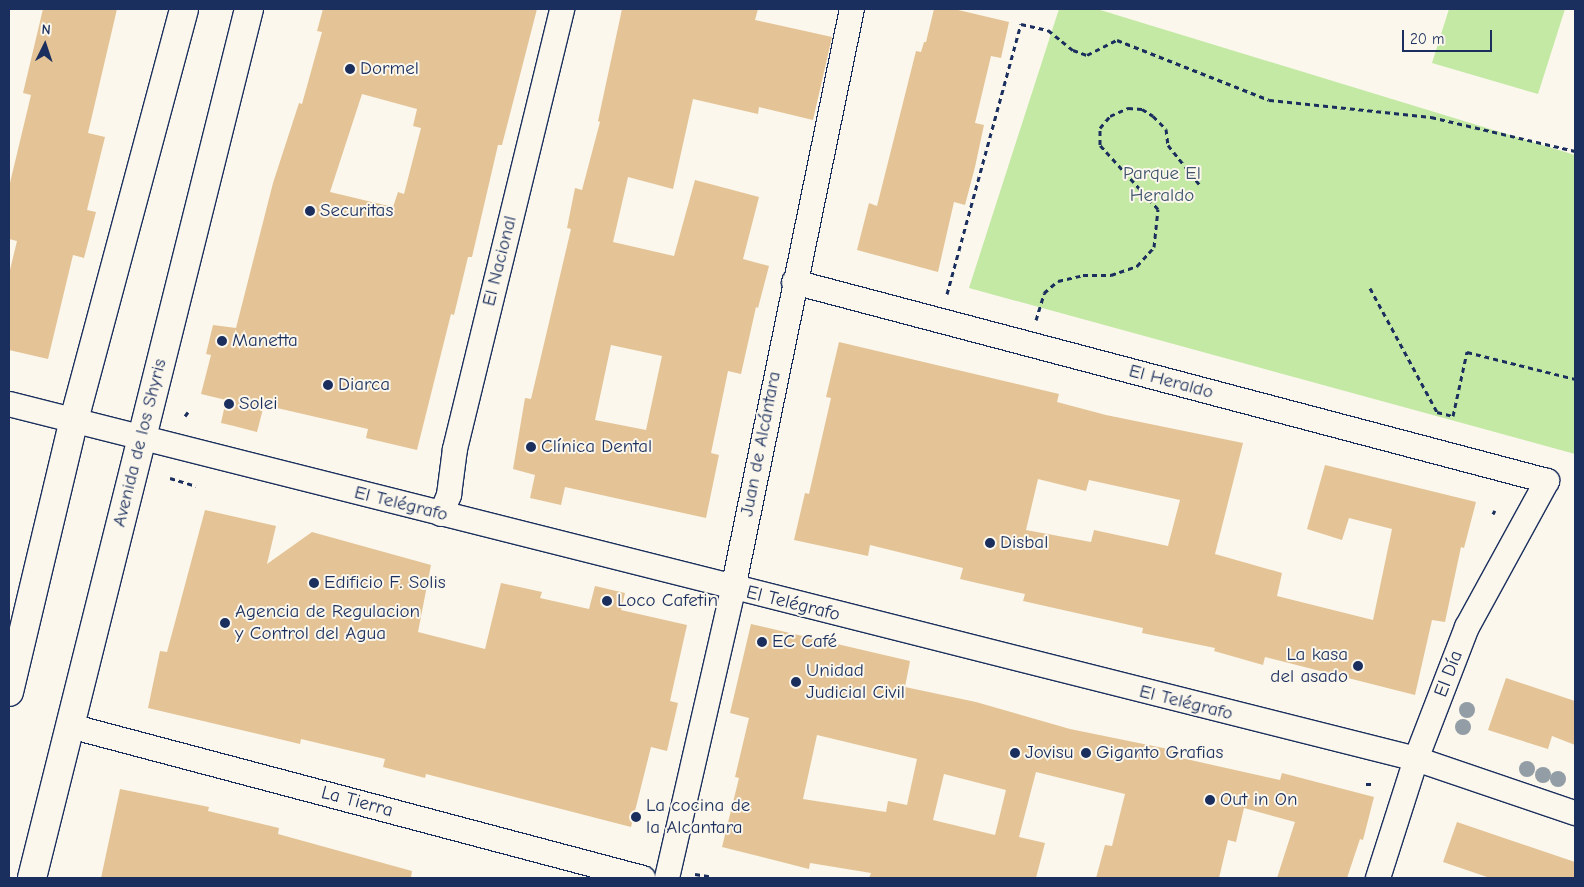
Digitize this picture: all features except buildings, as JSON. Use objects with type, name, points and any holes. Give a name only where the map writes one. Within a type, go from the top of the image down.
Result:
[{"type":"main road","points":[[9,692],[74,420],[184,9]]},
{"type":"main road","name":"Avenida de los Shyris","points":[[32,878],[249,9]]},
{"type":"street","name":"El Nacional","points":[[441,514],[449,495],[455,449],[562,9]]},
{"type":"street","name":"Juan de Alcántara","points":[[667,878],[733,589],[794,282],[852,9]]},
{"type":"street","name":"El Heraldo","points":[[794,282],[1547,481]]},
{"type":"street","name":"El Telégrafo","points":[[9,404],[733,589],[1416,759],[1575,814]]},
{"type":"street","name":"El Día","points":[[1378,878],[1416,759],[1467,628],[1547,481]]},
{"type":"street","name":"La Tierra","points":[[70,726],[643,878]]},
{"type":"path","points":[[952,296],[947,295],[1021,24],[1048,30],[1073,50],[1087,56],[1117,40],[1269,100],[1432,117],[1575,151]]},
{"type":"path","points":[[1027,318],[1036,320],[1044,293],[1058,281],[1083,275],[1111,275],[1136,266],[1154,247],[1158,209],[1100,145],[1100,128],[1110,116],[1128,108],[1142,109],[1154,116],[1166,129],[1168,145],[1199,184]]},
{"type":"path","points":[[1370,288],[1437,412],[1454,416],[1467,352],[1575,379]]},
{"type":"path","points":[[185,416],[188,412]]},
{"type":"path","points":[[170,478],[196,486]]},
{"type":"path","points":[[695,874],[713,877]]},
{"type":"green space","name":"Parque El Heraldo","points":[[1059,9],[1097,9],[1575,155],[1575,454],[969,288]]},
{"type":"green space","points":[[1449,9],[1565,9],[1538,94],[1432,63]]},
{"type":"place","name":"Dormel","points":[[350,69]]},
{"type":"place","name":"Securitas","points":[[310,211]]},
{"type":"place","name":"Manetta","points":[[222,341]]},
{"type":"place","name":"Diarca","points":[[328,385]]},
{"type":"place","name":"Solei","points":[[229,404]]},
{"type":"place","name":"Clínica Dental","points":[[531,447]]},
{"type":"place","name":"Disbal","points":[[990,543]]},
{"type":"place","name":"Edificio F. Solis","points":[[314,583]]},
{"type":"place","name":"Loco Cafetin","points":[[607,601]]},
{"type":"place","name":"Agencia de Regulacion y Control del Agua","points":[[225,623]]},
{"type":"place","name":"EC Café","points":[[762,642]]},
{"type":"place","name":"La kasa del asado","points":[[1358,666]]},
{"type":"place","name":"Unidad Judicial Civil","points":[[796,682]]},
{"type":"place","name":"Jovisu","points":[[1015,753]]},
{"type":"place","name":"Giganto Grafias","points":[[1086,753]]},
{"type":"place","name":"Out in On","points":[[1210,800]]},
{"type":"place","name":"La cocina de la Alcantara","points":[[636,817]]}]
